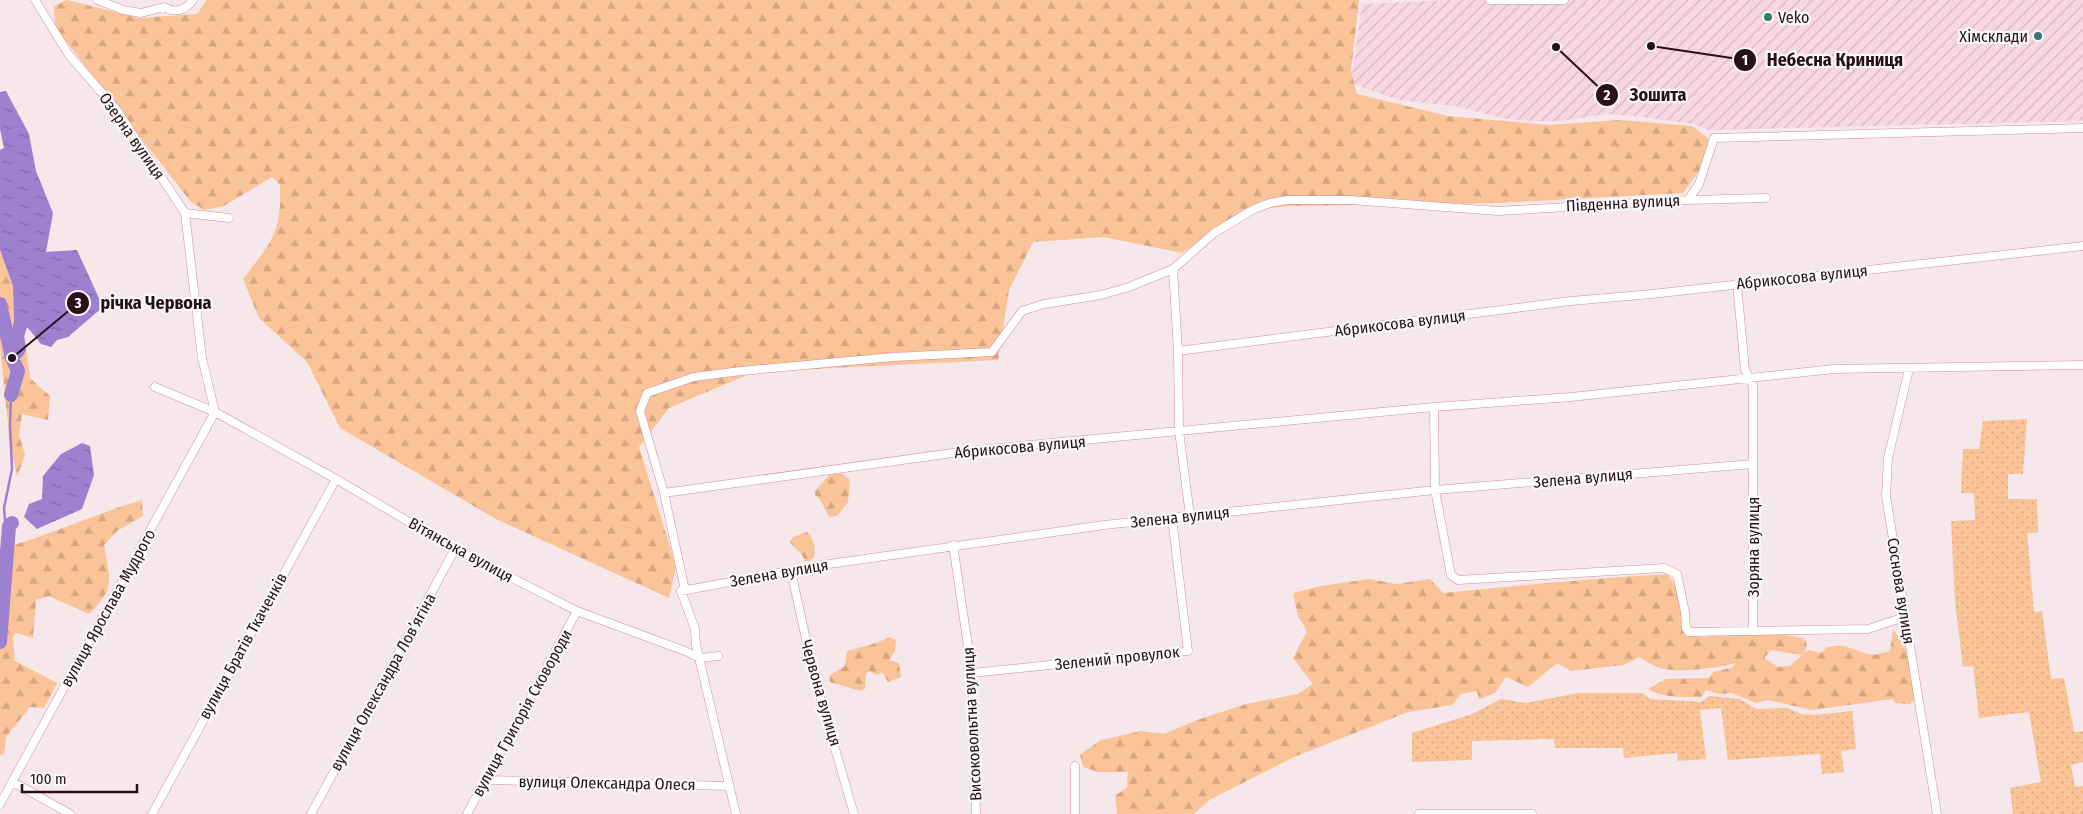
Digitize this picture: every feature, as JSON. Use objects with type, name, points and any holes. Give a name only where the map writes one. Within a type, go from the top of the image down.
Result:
[{"type":"street","name":"Озерна вулиця","points":[[35,0],[42,8],[69,55],[116,109],[185,213]]},
{"type":"street","points":[[42,8],[47,0]]},
{"type":"street","points":[[98,0],[123,10],[140,13],[164,7]]},
{"type":"street","points":[[159,0],[169,10],[180,11],[193,0]]},
{"type":"street","points":[[1490,0],[1564,0]]},
{"type":"street","name":"Південна вулиця","points":[[1173,269],[1214,233],[1254,209],[1287,200],[1350,200],[1498,211],[1688,200],[1699,184],[1714,138],[2083,128]]},
{"type":"street","points":[[1688,200],[1766,198]]},
{"type":"street","points":[[215,412],[202,358],[185,213],[229,218]]},
{"type":"street","name":"Абрикосова вулиця","points":[[1178,351],[1571,301],[2083,246]]},
{"type":"street","points":[[736,814],[696,645],[694,629],[682,597],[681,591],[685,590],[664,493],[640,411],[647,393],[694,377],[893,357],[992,352],[1022,311],[1044,304],[1101,294],[1173,269],[1178,351],[1179,432],[1190,516]]},
{"type":"street","name":"Зоряна вулиця","points":[[1737,284],[1745,370],[1753,386],[1753,629]]},
{"type":"street","points":[[1750,378],[1834,369],[2083,365]]},
{"type":"street","name":"Соснова вулиця","points":[[1910,369],[1888,458],[1886,496],[1937,814]]},
{"type":"street","name":"Абрикосова вулиця","points":[[664,493],[967,451],[1434,407],[1571,397],[1750,378]]},
{"type":"street","name":"Вітянська вулиця","points":[[155,387],[215,412],[336,479],[456,549],[577,612],[700,658]]},
{"type":"street","points":[[1434,407],[1435,490],[1452,575],[1458,580],[1664,568],[1677,574],[1685,612],[1686,628],[1689,632],[1753,629],[1868,629],[1906,617]]},
{"type":"street","name":"вулиця Ярослава Мудрого","points":[[0,804],[215,412]]},
{"type":"street","name":"Зелена вулиця","points":[[685,590],[953,545],[1172,518],[1435,490],[1753,464]]},
{"type":"street","name":"вулиця Братів Ткаченків","points":[[152,814],[336,479]]},
{"type":"street","name":"Зелений провулок","points":[[972,673],[1188,651],[1172,518]]},
{"type":"street","name":"Високовольтна вулиця","points":[[953,545],[972,673],[976,814]]},
{"type":"street","name":"вулиця Олександра Ловʼягіна","points":[[311,814],[456,549]]},
{"type":"street","name":"Червона вулиця","points":[[791,571],[814,676],[854,814]]},
{"type":"street","name":"вулиця Григорія Сковороди","points":[[467,814],[577,612]]},
{"type":"street","points":[[685,651],[693,650],[696,645]]},
{"type":"street","points":[[700,658],[718,656]]},
{"type":"street","points":[[1075,766],[1076,814]]},
{"type":"street","name":"вулиця Олександра Олеся","points":[[485,780],[729,786]]},
{"type":"street","points":[[13,782],[70,814]]},
{"type":"street","points":[[1419,814],[1532,814]]},
{"type":"shaded area","points":[[1452,0],[2083,0],[2083,121],[1708,130],[1694,124],[1606,114],[1561,121],[1532,121],[1506,119],[1455,106],[1398,100],[1351,83],[1362,4]]},
{"type":"green space","points":[[67,0],[138,18],[197,14],[207,0],[1359,0],[1351,71],[1357,94],[1448,116],[1549,125],[1620,120],[1692,126],[1710,140],[1699,171],[1683,193],[1498,203],[1290,206],[1255,209],[1223,223],[1182,253],[1104,237],[1033,242],[1009,290],[998,360],[754,372],[669,408],[639,447],[676,566],[669,598],[496,519],[340,428],[307,362],[259,318],[243,279],[268,246],[277,227],[280,185],[272,177],[224,206],[204,210],[190,201],[55,27],[54,6]]},
{"type":"green space","points":[[0,250],[13,286],[14,322],[25,340],[30,378],[50,396],[48,420],[22,414],[19,435],[25,455],[17,477],[10,444],[0,346]]},
{"type":"green space","points":[[2027,419],[2023,474],[2008,474],[2008,499],[2037,499],[2038,532],[2027,533],[2034,612],[2042,611],[2051,679],[2064,678],[2074,732],[2083,731],[2083,762],[2071,765],[2075,787],[2083,786],[2083,814],[2013,814],[2010,788],[2041,782],[2029,712],[1979,718],[1973,666],[1963,667],[1955,602],[1951,521],[1975,520],[1974,493],[1961,493],[1963,449],[1979,449],[1983,421]]},
{"type":"green space","points":[[842,473],[850,480],[848,502],[837,516],[829,517],[820,499],[815,495],[815,491],[829,475]]},
{"type":"green space","points":[[142,500],[143,516],[117,531],[104,545],[109,583],[104,597],[98,605],[89,614],[49,596],[36,600],[33,638],[16,633],[13,637],[15,661],[57,683],[44,708],[30,707],[6,737],[4,754],[0,755],[0,549]]},
{"type":"green space","points":[[807,532],[813,540],[815,555],[809,561],[805,561],[790,542],[793,537]]},
{"type":"green space","points":[[1668,574],[1677,590],[1681,604],[1684,635],[1704,637],[1722,632],[1786,635],[1803,638],[1806,641],[1807,647],[1804,653],[1809,650],[1821,653],[1827,647],[1841,646],[1876,654],[1890,651],[1893,629],[1911,657],[1920,694],[1910,704],[1895,703],[1893,699],[1811,710],[1768,700],[1756,703],[1732,693],[1720,694],[1706,690],[1702,697],[1681,697],[1660,694],[1648,689],[1666,679],[1709,678],[1713,672],[1731,668],[1736,663],[1718,667],[1674,670],[1657,667],[1639,657],[1624,665],[1571,671],[1557,663],[1528,687],[1506,677],[1495,693],[1479,699],[1477,691],[1461,694],[1452,705],[1408,712],[1294,757],[1211,799],[1193,814],[1117,814],[1115,796],[1127,787],[1128,772],[1098,772],[1083,767],[1080,755],[1101,740],[1141,731],[1164,734],[1197,720],[1246,704],[1298,694],[1313,684],[1293,658],[1307,631],[1298,616],[1293,593],[1321,586],[1369,579],[1397,584],[1430,579],[1443,593]],"holes":[[[1771,650],[1802,655],[1790,666],[1778,667],[1764,658]]]},
{"type":"green space","points":[[889,637],[896,640],[895,651],[889,660],[899,663],[901,677],[888,682],[882,672],[877,675],[869,671],[866,674],[865,689],[860,691],[830,682],[829,676],[845,666],[847,651]]},
{"type":"green space","points":[[1578,693],[1642,693],[1650,699],[1701,702],[1710,696],[1740,699],[1756,709],[1787,708],[1801,714],[1815,715],[1852,711],[1856,749],[1841,751],[1844,772],[1822,774],[1820,754],[1728,760],[1721,708],[1700,710],[1706,759],[1678,761],[1677,753],[1624,758],[1623,748],[1555,748],[1554,739],[1472,741],[1472,760],[1412,762],[1412,733],[1472,714],[1501,699],[1526,703]]},
{"type":"water","points":[[6,91],[29,134],[36,171],[53,213],[46,252],[77,250],[103,307],[68,337],[57,340],[51,347],[41,344],[28,328],[18,329],[14,322],[13,286],[0,250],[0,150],[4,148],[0,129],[0,92]]},
{"type":"water","points":[[82,443],[90,446],[94,475],[82,509],[37,529],[24,517],[29,504],[42,499],[43,476],[61,454]]},
{"type":"waterway","points":[[0,304],[12,358],[18,371],[11,395]]},
{"type":"waterway","points":[[16,353],[19,349],[17,336],[21,323]]},
{"type":"waterway","points":[[9,526],[5,520],[4,508],[12,469],[11,395]]},
{"type":"waterway","points":[[0,642],[9,526],[12,523]]},
{"type":"place","name":"Veko","points":[[1768,17]]},
{"type":"place","name":"Хімсклади","points":[[2038,36]]},
{"type":"place","name":"Небесна Криниця","points":[[1651,46]]},
{"type":"place","name":"Зошита","points":[[1556,47]]},
{"type":"place","name":"річка Червона","points":[[12,358]]}]
